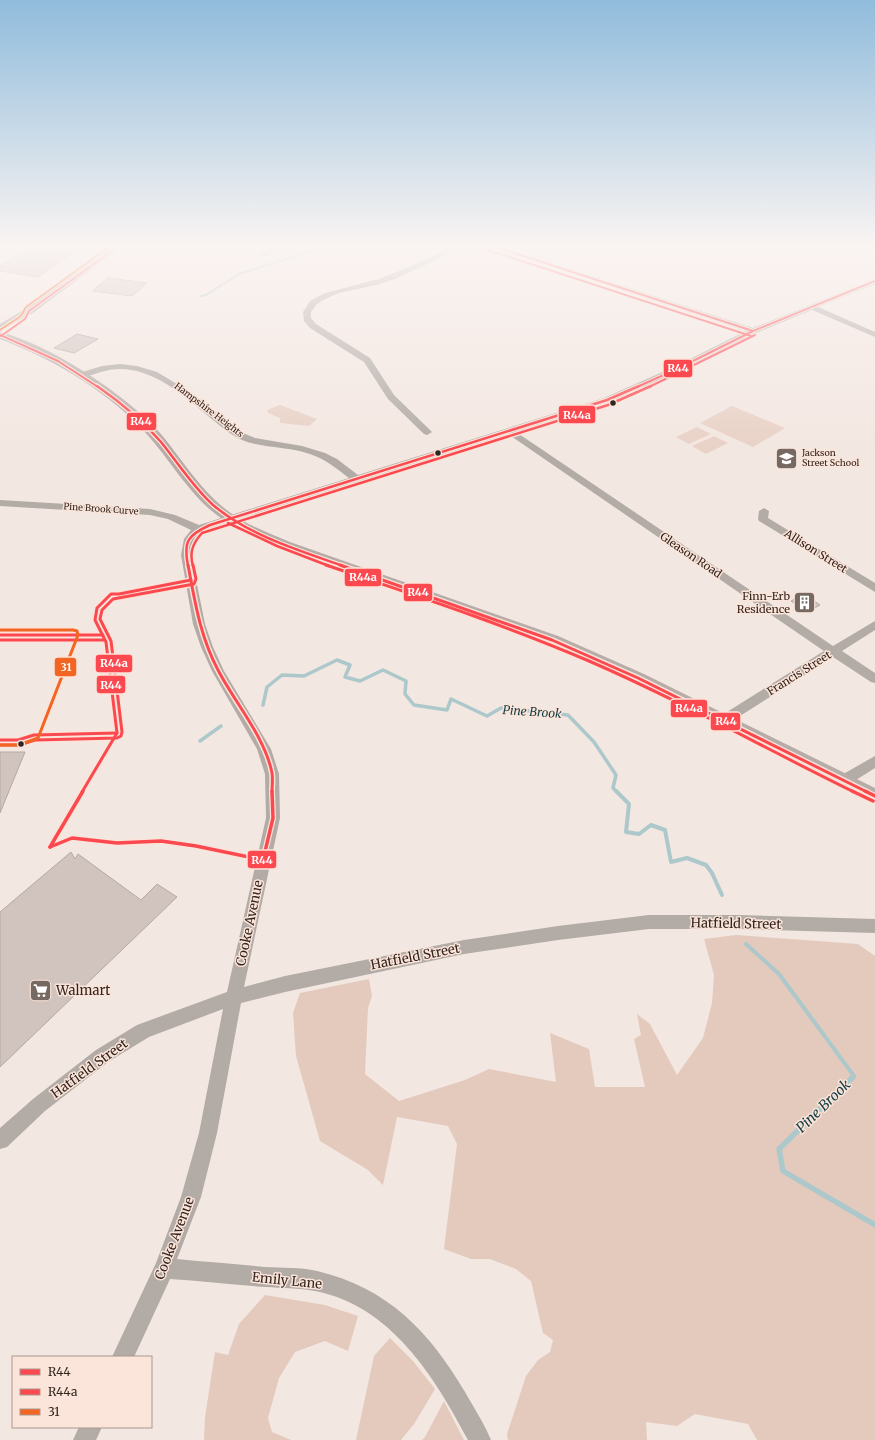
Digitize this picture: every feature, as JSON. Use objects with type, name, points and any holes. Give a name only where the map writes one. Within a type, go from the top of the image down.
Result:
[{"type":"main road","points":[[0,328],[27,312]]},
{"type":"main road","points":[[0,336],[25,319],[28,312]]},
{"type":"main road","points":[[0,336],[22,344],[82,376],[120,402],[145,425],[206,498],[230,519],[246,528],[285,545],[552,640],[638,678],[875,796]]},
{"type":"street","points":[[307,312],[307,320],[313,326],[366,360],[386,391],[427,432]]},
{"type":"street","points":[[695,312],[752,331]]},
{"type":"street","points":[[199,529],[355,478],[612,398],[679,368],[752,331],[799,312]]},
{"type":"street","points":[[824,312],[875,335]]},
{"type":"street","name":"Hampshire Heights","points":[[82,376],[94,370],[109,367],[126,367],[144,370],[173,383],[233,431],[244,438],[294,447],[320,454],[333,461],[355,478]]},
{"type":"street","name":"Gleason Road","points":[[508,430],[875,679]]},
{"type":"street","name":"Pine Brook Curve","points":[[0,503],[150,512],[170,517],[199,529]]},
{"type":"street","name":"Allison Street","points":[[764,511],[763,519],[875,588]]},
{"type":"street","name":"Cooke Avenue","points":[[123,1356],[164,1268],[191,1197],[208,1133],[234,997],[273,818],[274,796],[272,774],[264,750],[206,648],[199,624],[186,555],[186,544],[188,538],[199,529]]},
{"type":"street","name":"Francis Street","points":[[724,720],[875,625]]},
{"type":"street","points":[[843,781],[875,761]]},
{"type":"street","name":"Hatfield Street","points":[[0,1140],[38,1105],[102,1056],[143,1031],[234,997],[292,982],[464,946],[649,922],[738,922],[875,926]]},
{"type":"street","name":"Emily Lane","points":[[164,1268],[315,1281],[344,1289],[367,1300],[389,1313],[413,1336],[431,1358],[454,1392],[480,1440]]},
{"type":"street","points":[[84,1440],[90,1428]]},
{"type":"shaded area","points":[[280,405],[317,419],[309,426],[280,423],[280,418],[268,413],[267,410]]},
{"type":"shaded area","points":[[732,406],[785,428],[753,447],[700,423]]},
{"type":"shaded area","points":[[697,427],[711,434],[689,444],[676,437]]},
{"type":"shaded area","points":[[714,436],[728,443],[706,454],[692,446]]},
{"type":"shaded area","points":[[736,935],[858,944],[875,956],[875,1440],[757,1440],[748,1424],[695,1414],[677,1426],[646,1422],[647,1440],[508,1440],[507,1434],[526,1376],[538,1360],[550,1352],[553,1340],[543,1333],[531,1281],[516,1269],[490,1259],[471,1259],[444,1249],[457,1144],[448,1126],[397,1117],[383,1185],[368,1170],[320,1141],[296,1056],[293,1013],[300,993],[369,979],[372,996],[368,1008],[365,1074],[399,1101],[465,1080],[489,1069],[556,1082],[550,1033],[589,1049],[595,1087],[645,1087],[634,1039],[641,1035],[637,1014],[650,1024],[677,1075],[703,1038],[712,1003],[714,975],[704,939]]},
{"type":"shaded area","points":[[265,1295],[325,1305],[358,1316],[348,1351],[325,1341],[295,1352],[279,1378],[268,1418],[272,1432],[291,1440],[204,1440],[205,1417],[215,1352],[228,1355],[239,1324]]},
{"type":"shaded area","points":[[390,1338],[413,1361],[435,1389],[414,1424],[401,1440],[356,1440],[374,1356]]},
{"type":"shaded area","points":[[444,1401],[464,1440],[422,1440],[425,1437]]},
{"type":"building","points":[[77,334],[98,339],[74,353],[54,348]]},
{"type":"building","name":"Finn-Erb Residence","points":[[804,594],[820,605],[809,611],[791,601]]},
{"type":"building","points":[[0,752],[25,752],[0,813]]},
{"type":"building","name":"Walmart","points":[[71,852],[75,859],[78,854],[141,900],[157,884],[177,897],[0,1067],[0,912]]},
{"type":"waterway","name":"Pine Brook","points":[[263,705],[267,687],[282,675],[304,676],[337,660],[350,665],[345,677],[360,681],[383,670],[406,681],[405,694],[414,705],[447,710],[451,699],[487,716],[501,708],[568,715],[594,742],[616,775],[613,788],[629,804],[626,832],[639,834],[651,825],[665,830],[671,862],[687,858],[706,865],[712,873],[722,895]]},
{"type":"waterway","name":"Pine Brook","points":[[200,741],[221,726]]},
{"type":"waterway","name":"Pine Brook","points":[[746,944],[779,974],[854,1076],[853,1077]]},
{"type":"waterway","name":"Pine Brook","points":[[853,1077],[779,1149],[783,1171],[875,1225]]},
{"type":"transit line","name":"31","points":[[0,330],[21,316],[23,312]]},
{"type":"transit line","name":"R44","points":[[1,336],[25,319],[28,312]]},
{"type":"transit line","name":"R44a","points":[[678,312],[751,336]]},
{"type":"transit line","name":"R44","points":[[696,312],[753,331]]},
{"type":"transit line","name":"R44","points":[[50,847],[72,838],[117,843],[161,841],[196,846],[263,860],[273,818],[272,774],[264,749],[218,671],[207,647],[199,624],[186,555],[187,543],[191,535],[210,525],[607,400],[679,368],[753,331],[799,312]]},
{"type":"transit line","name":"R44","points":[[0,335],[58,361],[94,383],[111,396],[143,423],[194,485],[212,504],[220,511],[247,528],[285,545],[552,640],[638,678],[875,796]]},
{"type":"transit line","name":"R44a","points":[[0,745],[19,745],[35,740],[117,738],[121,736],[122,732],[111,641],[100,619],[102,610],[113,599],[194,584],[196,579],[191,555],[192,548],[195,541],[202,533],[608,405],[681,372],[755,335]]},
{"type":"transit line","name":"R44a","points":[[228,523],[244,532],[294,553],[502,626],[590,662],[631,680],[873,801]]},
{"type":"transit line","name":"R44","points":[[50,847],[117,733],[106,642],[95,620],[97,608],[111,594],[119,594],[191,580]]},
{"type":"transit line","name":"31","points":[[0,630],[73,630],[77,631],[78,635],[38,738],[19,745],[0,745]]},
{"type":"transit line","name":"R44","points":[[0,635],[103,635]]},
{"type":"transit line","name":"R44a","points":[[0,640],[103,640]]},
{"type":"transit line","name":"R44","points":[[0,740],[18,740],[34,735],[117,733]]},
{"type":"place","name":"Jackson Street School","points":[[787,458]]},
{"type":"place","name":"Finn-Erb Residence","points":[[805,602]]},
{"type":"place","name":"Walmart","points":[[40,990]]}]
